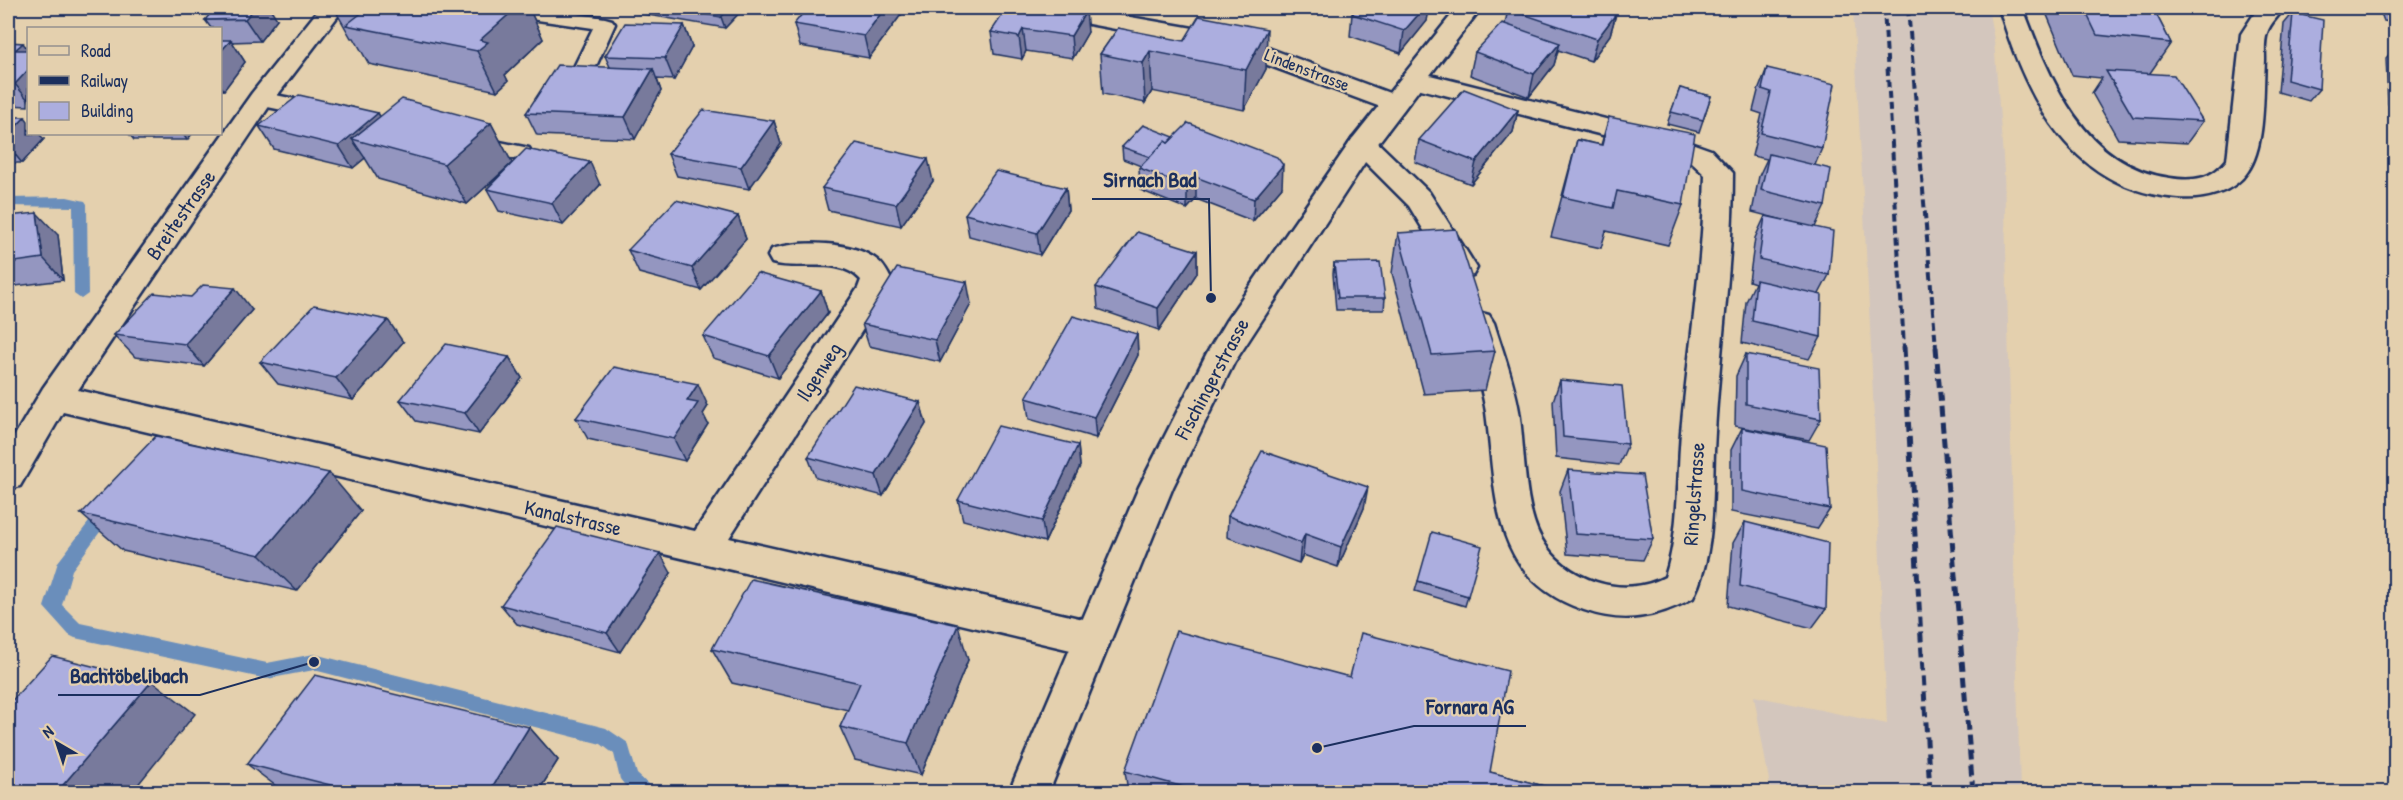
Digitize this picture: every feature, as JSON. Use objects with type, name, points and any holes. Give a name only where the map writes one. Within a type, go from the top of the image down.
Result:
[{"type":"street","name":"Breitestrasse","points":[[8,476],[55,397],[261,99],[332,8]]},
{"type":"street","name":"Lindenstrasse","points":[[1041,8],[1194,35],[1404,91]]},
{"type":"street","points":[[1180,8],[1194,35]]},
{"type":"street","name":"Fischingerstrasse","points":[[1029,792],[1156,486],[1218,362],[1243,320],[1363,144],[1469,8]]},
{"type":"street","points":[[2012,8],[2020,39],[2044,86],[2073,134],[2092,155],[2115,170],[2144,182],[2174,189],[2198,189],[2229,179],[2243,158],[2254,34],[2263,16],[2272,8]]},
{"type":"street","name":"Ringelstrasse","points":[[1363,144],[1419,199],[1462,268],[1499,393],[1518,521],[1526,546],[1543,568],[1567,587],[1596,599],[1627,604],[1656,599],[1680,587],[1692,548],[1698,432],[1718,232],[1719,173],[1701,156],[1659,141],[1404,91]]},
{"type":"street","name":"Ilgenweg","points":[[703,549],[873,290],[876,279],[872,270],[864,262],[851,259],[783,256]]},
{"type":"street","name":"Kanalstrasse","points":[[55,397],[1092,638]]},
{"type":"lane","points":[[496,8],[605,24],[582,73]]},
{"type":"lane","points":[[261,99],[340,115]]},
{"type":"lane","points":[[453,139],[521,153]]},
{"type":"shaded area","points":[[1853,8],[1988,8],[1994,40],[2004,171],[2020,792],[1771,792],[1754,696],[1887,724],[1870,326]]},
{"type":"building","points":[[215,8],[255,8],[245,19],[205,20]]},
{"type":"building","points":[[368,8],[516,8],[480,40],[488,42],[477,51],[346,25]]},
{"type":"building","points":[[669,8],[730,8],[721,17]]},
{"type":"building","points":[[807,8],[885,8],[864,36],[794,24]]},
{"type":"building","points":[[1007,8],[1032,11],[1034,8],[1066,8],[1086,11],[1071,36],[1023,29],[1019,37],[991,32]]},
{"type":"building","points":[[1358,8],[1424,8],[1404,31],[1352,14]]},
{"type":"building","points":[[1598,8],[1616,14],[1597,39],[1508,9]]},
{"type":"building","points":[[2084,8],[2153,8],[2171,43],[2097,35]]},
{"type":"building","points":[[2293,13],[2323,20],[2319,89],[2287,80]]},
{"type":"building","points":[[1199,16],[1267,29],[1246,70],[1150,51],[1143,63],[1100,54],[1118,28],[1184,41]]},
{"type":"building","points":[[625,23],[684,25],[665,58],[605,56]]},
{"type":"building","points":[[1502,23],[1560,43],[1534,74],[1475,52]]},
{"type":"building","points":[[222,40],[231,40],[222,50]]},
{"type":"building","points":[[8,42],[23,43],[15,50],[27,50],[27,71],[15,84],[8,84]]},
{"type":"building","points":[[557,65],[653,69],[625,117],[526,113]]},
{"type":"building","points":[[1767,68],[1835,84],[1822,148],[1761,133],[1771,92],[1762,89]]},
{"type":"building","points":[[2106,71],[2174,75],[2203,121],[2133,117]]},
{"type":"building","points":[[1680,88],[1711,96],[1703,120],[1671,112]]},
{"type":"building","points":[[1464,89],[1518,110],[1476,162],[1419,140]]},
{"type":"building","points":[[299,95],[378,113],[339,146],[259,126]]},
{"type":"building","points":[[402,99],[491,123],[444,164],[352,139]]},
{"type":"building","points":[[703,110],[774,121],[741,167],[668,154]]},
{"type":"building","points":[[8,117],[25,117],[8,135]]},
{"type":"building","points":[[1609,117],[1695,134],[1683,205],[1617,191],[1613,208],[1563,197],[1577,140],[1602,145]]},
{"type":"building","points":[[1188,123],[1277,157],[1283,165],[1254,199],[1196,177],[1187,186],[1139,168],[1165,141],[1168,143]]},
{"type":"building","points":[[1143,125],[1174,137],[1168,143],[1165,141],[1150,157],[1122,147]]},
{"type":"building","points":[[856,143],[928,159],[896,204],[822,188]]},
{"type":"building","points":[[526,149],[590,162],[552,203],[487,189]]},
{"type":"building","points":[[1769,154],[1831,169],[1825,206],[1761,190]]},
{"type":"building","points":[[996,171],[1066,188],[1037,233],[965,214]]},
{"type":"building","points":[[676,200],[738,216],[692,268],[628,250]]},
{"type":"building","points":[[37,213],[43,258],[8,263],[8,216]]},
{"type":"building","points":[[1765,216],[1833,231],[1829,275],[1759,259]]},
{"type":"building","points":[[1456,229],[1495,351],[1432,355],[1398,233]]},
{"type":"building","points":[[1137,232],[1197,251],[1158,308],[1096,287]]},
{"type":"building","points":[[1380,262],[1385,298],[1338,298],[1334,263]]},
{"type":"building","points":[[897,268],[967,282],[935,340],[862,324]]},
{"type":"building","points":[[757,273],[821,291],[769,356],[703,336]]},
{"type":"building","points":[[1756,280],[1822,295],[1821,337],[1752,321]]},
{"type":"building","points":[[203,285],[235,288],[185,344],[114,335],[154,293],[191,297]]},
{"type":"building","points":[[314,305],[388,320],[336,378],[260,362]]},
{"type":"building","points":[[1073,316],[1137,334],[1094,417],[1026,398]]},
{"type":"building","points":[[446,344],[509,357],[465,413],[400,400]]},
{"type":"building","points":[[1746,354],[1819,368],[1821,419],[1746,404]]},
{"type":"building","points":[[614,367],[698,384],[687,401],[698,403],[674,439],[576,418]]},
{"type":"building","points":[[1560,380],[1622,386],[1628,444],[1563,437]]},
{"type":"building","points":[[854,385],[920,402],[876,475],[808,457]]},
{"type":"building","points":[[998,426],[1078,445],[1042,521],[958,500]]},
{"type":"building","points":[[1742,428],[1826,445],[1830,509],[1742,491]]},
{"type":"building","points":[[156,436],[329,473],[260,555],[81,514]]},
{"type":"building","points":[[1262,451],[1368,487],[1341,547],[1305,534],[1301,543],[1228,516]]},
{"type":"building","points":[[1568,470],[1642,475],[1653,539],[1575,534]]},
{"type":"building","points":[[1745,522],[1828,543],[1826,609],[1740,586]]},
{"type":"building","points":[[557,527],[660,553],[607,633],[501,605]]},
{"type":"building","points":[[1432,532],[1482,546],[1468,596],[1418,581]]},
{"type":"building","points":[[751,579],[958,625],[908,743],[840,727],[860,683],[712,649]]},
{"type":"building","points":[[1176,631],[1350,677],[1361,633],[1508,671],[1490,772],[1567,792],[1202,792],[1125,771]]},
{"type":"building","points":[[52,656],[152,681],[57,792],[8,792],[8,705]]},
{"type":"building","points":[[315,675],[529,727],[489,792],[358,792],[247,764]]},
{"type":"waterway","points":[[8,202],[67,201],[80,204],[81,294]]},
{"type":"waterway","points":[[108,510],[64,567],[53,607],[75,630],[267,671],[314,662],[606,737],[622,749],[629,779],[643,792]]},
{"type":"railway","points":[[1884,8],[1904,348]]},
{"type":"railway","points":[[1908,8],[1936,348]]},
{"type":"railway","points":[[1904,347],[1930,792]]},
{"type":"railway","points":[[1936,347],[1973,792]]},
{"type":"place","name":"Sirnach Bad","points":[[1211,298]]},
{"type":"place","name":"Bachtöbelibach","points":[[314,662]]},
{"type":"place","name":"Fornara AG","points":[[1317,748]]}]
